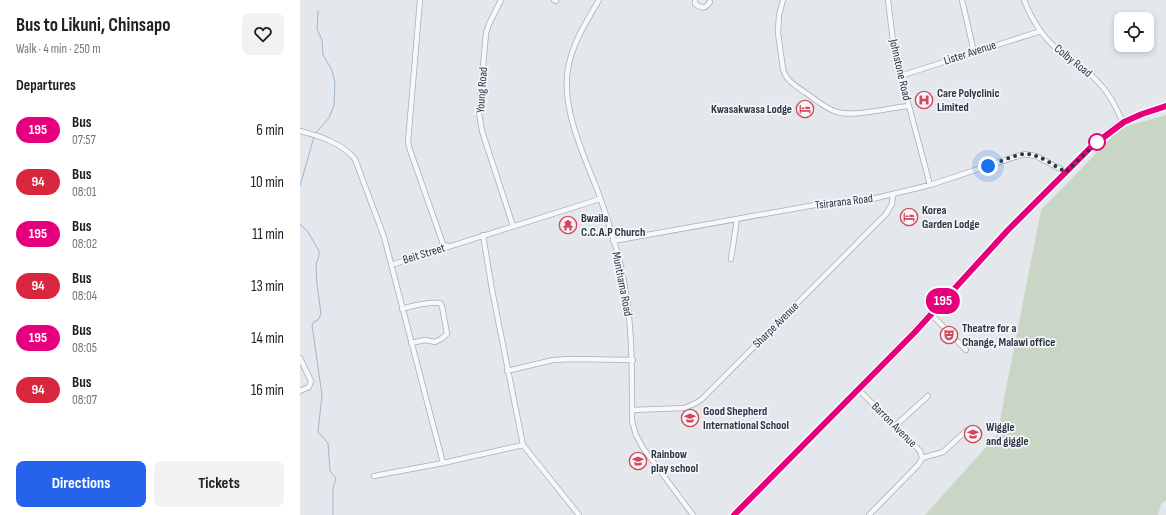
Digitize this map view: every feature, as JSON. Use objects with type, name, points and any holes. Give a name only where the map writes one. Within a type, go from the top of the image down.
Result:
[{"type":"main road","points":[[734,515],[931,314],[1008,230],[1066,172],[1103,137],[1124,122],[1166,106]]},
{"type":"street","points":[[420,0],[408,142],[443,244],[448,246]]},
{"type":"street","name":"Young Road","points":[[501,0],[486,33],[480,116],[482,131],[513,226]]},
{"type":"street","name":"Munthama Road","points":[[598,0],[573,49],[568,69],[568,103],[621,266],[630,317],[632,410],[634,428],[640,443],[693,515]]},
{"type":"street","points":[[695,0],[696,5],[704,8],[710,2]]},
{"type":"street","points":[[784,0],[779,15],[778,34],[784,74],[790,82],[826,107],[842,113],[854,113],[908,106]]},
{"type":"street","name":"Johnstone Road","points":[[888,0],[892,38],[900,76],[930,185]]},
{"type":"street","points":[[962,0],[974,52]]},
{"type":"street","name":"Colby Road","points":[[1024,0],[1041,31],[1055,47],[1099,82],[1110,96],[1124,122]]},
{"type":"street","name":"Lister Avenue","points":[[900,76],[1041,31]]},
{"type":"street","name":"Beit Street","points":[[300,131],[334,143],[351,154],[355,159],[384,237],[391,265],[600,199]]},
{"type":"street","name":"Tsirarana Road","points":[[613,241],[822,204],[864,201],[930,185],[1024,154],[1036,156],[1066,172]]},
{"type":"street","name":"Sharpe Avenue","points":[[632,410],[685,408],[702,399],[886,214],[892,204],[893,194]]},
{"type":"street","points":[[731,259],[737,219]]},
{"type":"street","points":[[483,235],[489,276],[507,371],[523,445],[579,515]]},
{"type":"street","points":[[391,265],[443,463]]},
{"type":"street","points":[[402,309],[416,304],[433,302],[440,303],[442,306],[447,334],[435,342],[425,340],[411,343]]},
{"type":"street","points":[[931,314],[966,350]]},
{"type":"street","points":[[300,358],[311,381],[309,387],[300,390]]},
{"type":"street","points":[[507,371],[553,360],[632,360]]},
{"type":"street","name":"Barron Avenue","points":[[858,389],[920,451],[922,458],[920,464],[869,515]]},
{"type":"street","points":[[895,426],[928,396]]},
{"type":"street","points":[[922,458],[943,452],[967,430]]},
{"type":"street","points":[[374,476],[443,463],[523,445]]},
{"type":"green space","points":[[1166,115],[1166,500],[1161,504],[1158,515],[925,515],[997,435],[1041,210],[1121,128]]},
{"type":"waterway","points":[[315,134],[329,118],[334,105],[335,83],[332,70],[323,55],[322,40],[317,29],[318,11]]},
{"type":"waterway","points":[[300,186],[314,137]]},
{"type":"waterway","points":[[300,224],[308,232],[319,251],[316,264],[321,314],[318,320],[312,325],[322,395],[318,432],[328,443],[330,471],[336,478],[333,488],[333,515]]},
{"type":"bus line","name":"195","points":[[734,515],[915,332],[1008,230],[1092,146],[1113,128],[1131,118],[1166,106]]},
{"type":"place","name":"Care Polyclinic Limited","points":[[924,100]]},
{"type":"place","name":"Kwasakwasa Lodge","points":[[805,109]]},
{"type":"place","name":"Korea Garden Lodge","points":[[909,217]]},
{"type":"place","name":"Bwaila C.C.A.P Church","points":[[568,225]]},
{"type":"place","name":"Theatre for a Change, Malawi office","points":[[949,335]]},
{"type":"place","name":"Good Shepherd International School","points":[[690,418]]},
{"type":"place","name":"Wiggle and giggle","points":[[973,434]]},
{"type":"place","name":"Rainbow play school","points":[[638,461]]},
{"type":"route","points":[[988,166],[1020,155],[1028,154],[1036,156],[1066,172],[1097,142]]}]
